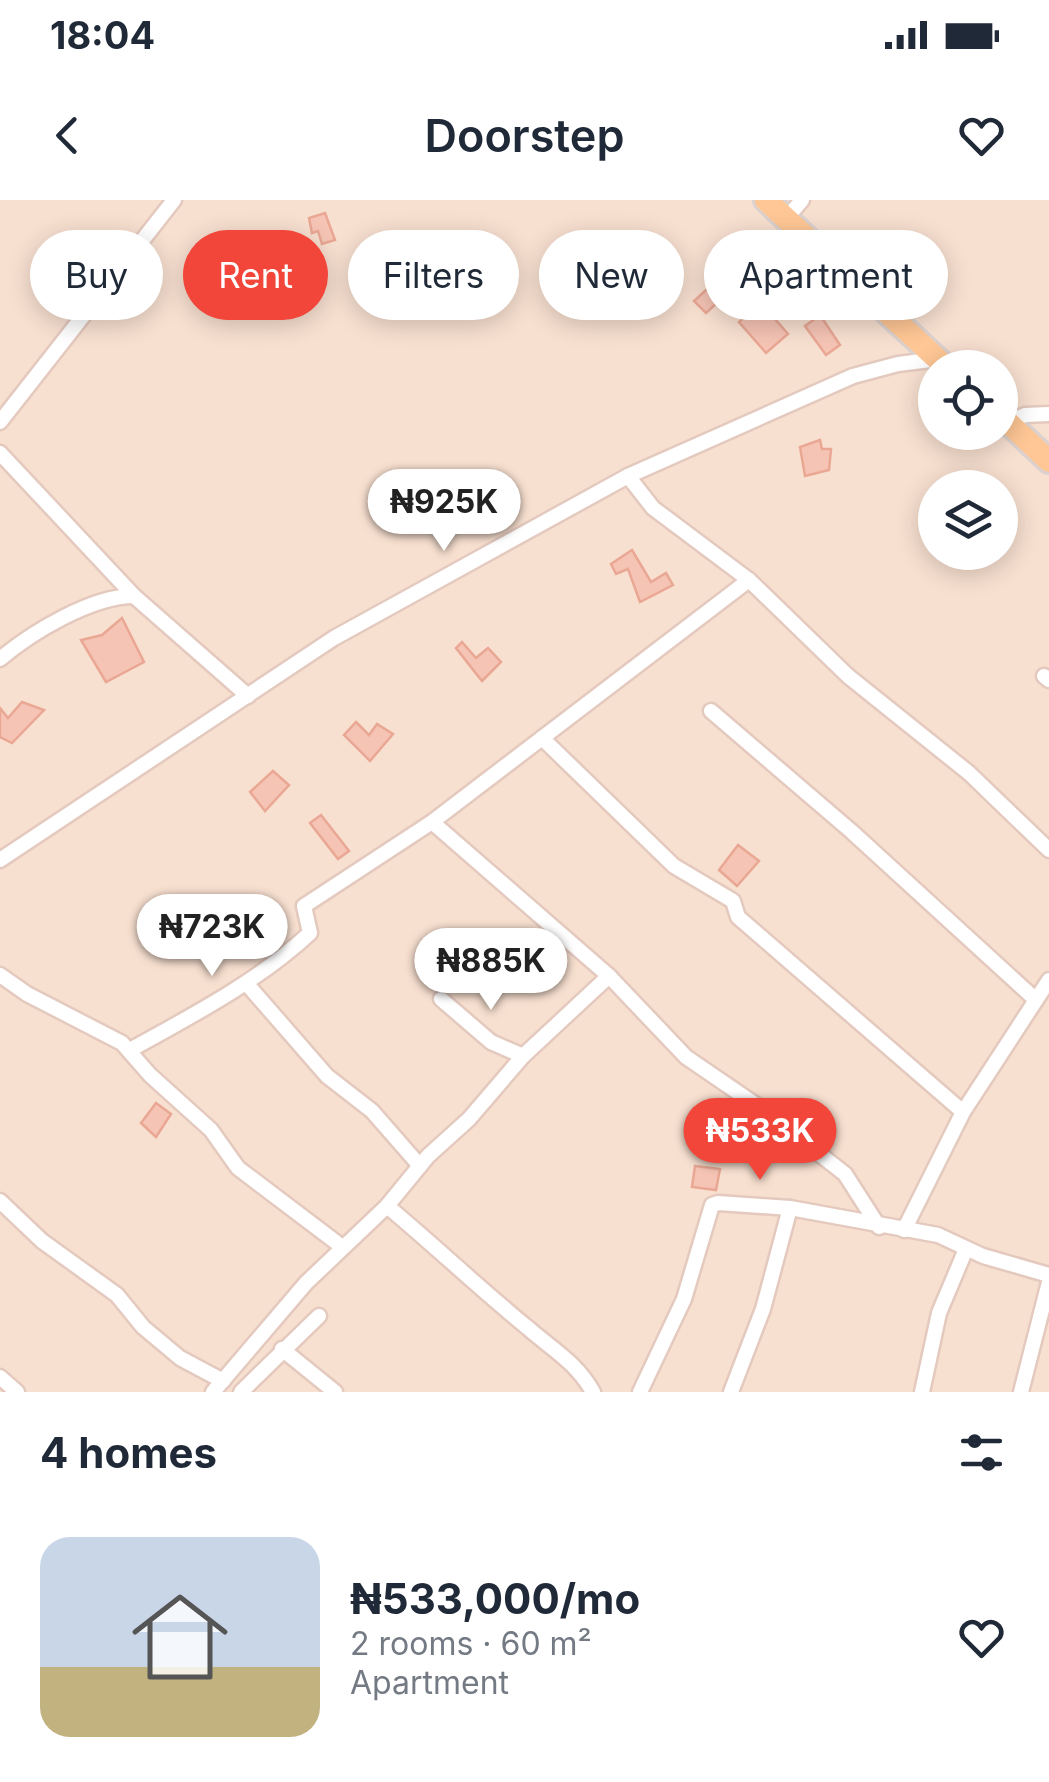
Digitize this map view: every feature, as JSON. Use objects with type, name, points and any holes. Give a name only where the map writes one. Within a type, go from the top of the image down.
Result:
[{"type":"main road","points":[[766,200],[927,350]]},
{"type":"main road","points":[[1018,431],[1049,460]]},
{"type":"street","points":[[0,422],[174,200]]},
{"type":"street","points":[[786,219],[802,200]]},
{"type":"street","points":[[0,860],[367,618],[412,598],[628,476],[853,376],[898,364],[918,364]]},
{"type":"street","points":[[1018,415],[1049,414]]},
{"type":"street","points":[[0,453],[134,596],[248,696]]},
{"type":"street","points":[[628,476],[653,508],[749,580],[861,688],[969,773],[1049,850]]},
{"type":"street","points":[[130,1050],[246,983],[310,933],[304,906],[432,822],[749,580]]},
{"type":"street","points":[[0,659],[20,643],[102,600],[134,596]]},
{"type":"street","points":[[711,711],[852,831],[1036,1000]]},
{"type":"street","points":[[542,738],[674,866],[733,902],[738,917],[963,1112]]},
{"type":"street","points":[[432,822],[610,976],[686,1058],[762,1109],[845,1174],[878,1227]]},
{"type":"street","points":[[0,976],[130,1050],[150,1076],[211,1130],[238,1168],[341,1246]]},
{"type":"street","points":[[0,1201],[42,1241],[117,1295],[143,1326],[218,1386],[341,1246],[388,1206],[523,1056],[610,976]]},
{"type":"street","points":[[904,1230],[963,1112],[1049,980]]},
{"type":"street","points":[[246,983],[327,1076],[372,1111],[420,1166]]},
{"type":"street","points":[[442,999],[491,1042],[523,1056]]},
{"type":"street","points":[[640,1392],[684,1300],[712,1206],[727,1202],[790,1208],[938,1235],[1049,1278],[1021,1392]]},
{"type":"street","points":[[388,1206],[579,1368],[593,1392]]},
{"type":"street","points":[[731,1392],[763,1309],[790,1208]]},
{"type":"street","points":[[922,1392],[938,1313],[966,1249]]},
{"type":"street","points":[[241,1392],[319,1316]]},
{"type":"street","points":[[282,1349],[335,1392]]},
{"type":"street","points":[[0,1377],[17,1392]]},
{"type":"shaded area","points":[[0,200],[1049,200],[1049,1392],[0,1392]]},
{"type":"building","points":[[325,213],[335,240],[328,242],[328,230],[311,230],[309,218]]},
{"type":"building","points":[[704,292],[704,311],[694,301]]},
{"type":"building","points":[[776,320],[788,334],[766,353],[739,322]]},
{"type":"building","points":[[813,320],[823,320],[840,345],[826,355],[805,326]]},
{"type":"building","points":[[820,440],[822,449],[831,449],[829,470],[805,476],[800,447]]},
{"type":"building","points":[[632,550],[651,582],[666,573],[673,585],[640,602],[628,569],[616,574],[611,564]]},
{"type":"building","points":[[122,618],[144,662],[106,682],[81,640],[102,635]]},
{"type":"building","points":[[462,642],[476,658],[488,648],[501,662],[482,681],[456,648]]},
{"type":"building","points":[[22,702],[44,710],[12,743],[0,737],[0,708],[8,718]]},
{"type":"building","points":[[356,722],[369,735],[377,724],[393,734],[370,761],[344,735]]},
{"type":"building","points":[[273,771],[289,785],[265,811],[250,792]]},
{"type":"building","points":[[321,815],[349,851],[338,859],[310,823]]},
{"type":"building","points":[[738,845],[759,861],[737,886],[719,870]]},
{"type":"building","points":[[156,1103],[171,1114],[156,1137],[141,1123]]},
{"type":"building","points":[[695,1166],[720,1169],[716,1190],[692,1187]]}]
